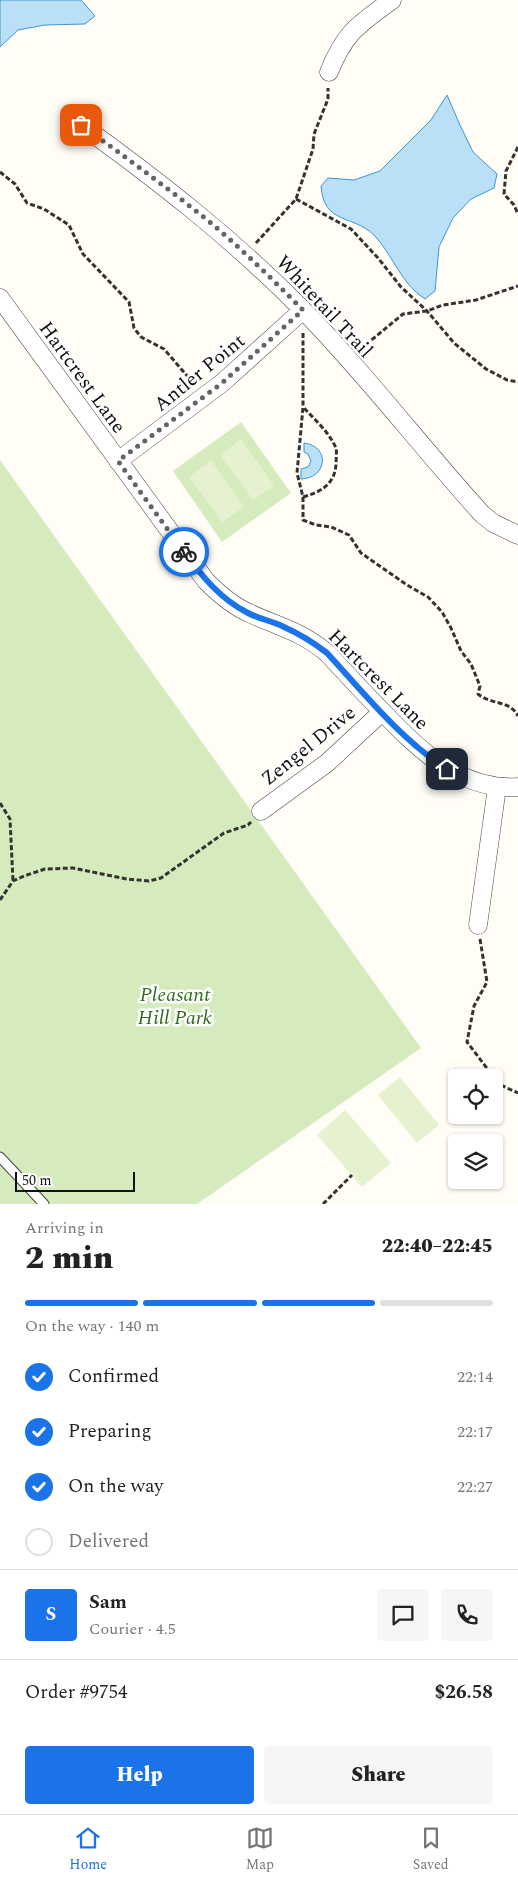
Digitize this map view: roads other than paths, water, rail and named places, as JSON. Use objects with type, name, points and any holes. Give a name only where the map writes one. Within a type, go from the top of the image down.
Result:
[{"type":"street","points":[[329,72],[336,54],[356,26],[392,0]]},
{"type":"street","name":"Whitetail Trail","points":[[81,125],[158,180],[242,252],[303,310],[482,514],[493,523],[518,535]]},
{"type":"street","name":"Hartcrest Lane","points":[[0,298],[206,581],[219,594],[247,613],[284,627],[314,642],[327,653],[410,741],[430,758],[447,769],[482,784],[518,788]]},
{"type":"street","name":"Antler Point","points":[[118,461],[205,397],[303,310]]},
{"type":"street","name":"Zengel Drive","points":[[261,811],[327,763],[382,712]]},
{"type":"street","points":[[478,925],[497,787]]},
{"type":"lane","points":[[0,1157],[44,1204]]},
{"type":"water","points":[[0,0],[81,0],[95,16],[85,24],[45,25],[18,30],[0,47]]},
{"type":"water","points":[[447,95],[473,152],[497,174],[494,188],[471,199],[453,218],[439,247],[435,291],[425,299],[403,277],[374,235],[366,228],[333,213],[327,207],[321,186],[328,178],[354,180],[380,171],[431,120]]},
{"type":"water","points":[[304,443],[312,445],[318,450],[322,455],[322,462],[321,468],[317,473],[301,479],[301,469],[308,467],[311,461],[308,454],[304,452]]},
{"type":"park label","name":"Pleasant Hill Park","points":[[175,1006]]}]
